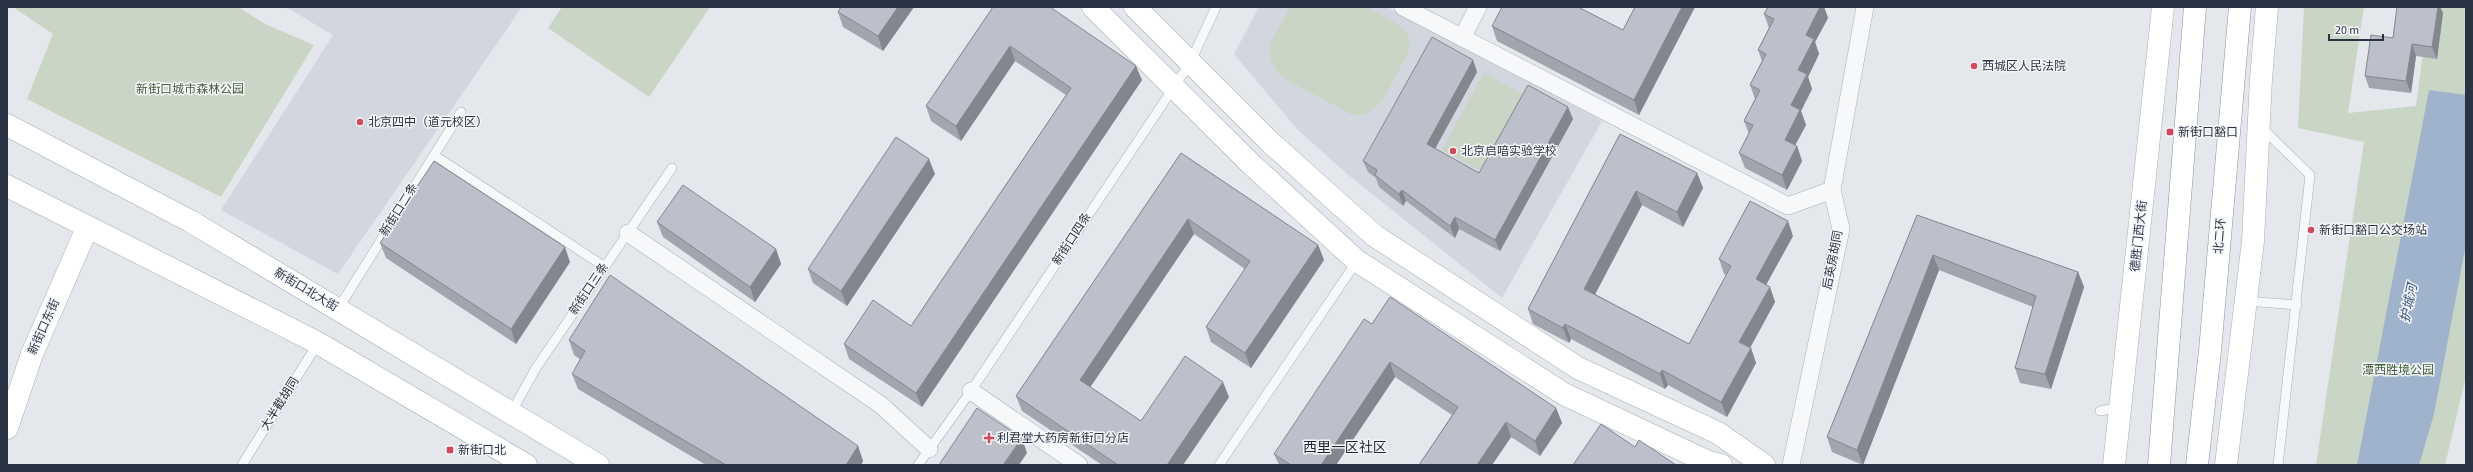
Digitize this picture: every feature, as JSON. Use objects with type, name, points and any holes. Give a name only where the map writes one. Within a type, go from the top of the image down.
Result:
[{"type":"main road","points":[[1093,7],[1172,88],[1251,164],[1356,261],[1564,394],[1708,462],[1721,465]]},
{"type":"main road","points":[[1135,7],[1271,143],[1374,236],[1578,368],[1718,433],[1764,465]]},
{"type":"main road","name":"德胜门西大街","points":[[2114,465],[2163,7]]},
{"type":"main road","points":[[2159,465],[2195,7]]},
{"type":"main road","name":"北二环","points":[[2197,465],[2210,351],[2240,7]]},
{"type":"main road","points":[[2226,465],[2253,241],[2260,127],[2261,79],[2267,7]]},
{"type":"main road","name":"新街口北大街","points":[[7,125],[190,221],[598,465]]},
{"type":"main road","points":[[7,186],[87,228],[318,343],[526,465]]},
{"type":"main road","name":"新街口东街","points":[[7,428],[32,354],[87,228]]},
{"type":"street","points":[[1403,7],[1788,206],[1832,190]]},
{"type":"street","points":[[1462,38],[1478,7]]},
{"type":"street","name":"后英房胡同","points":[[1791,465],[1841,229],[1832,190],[1864,7]]},
{"type":"street","points":[[628,233],[881,405],[929,449]]},
{"type":"street","points":[[971,391],[1079,465]]},
{"type":"lane","name":"新街口四条","points":[[918,465],[971,391],[1190,63],[1216,7]]},
{"type":"lane","name":"新街口二条","points":[[338,309],[461,112]]},
{"type":"lane","points":[[2260,127],[2310,175],[2297,305],[2278,465]]},
{"type":"lane","points":[[434,154],[605,267]]},
{"type":"lane","name":"新街口三条","points":[[511,413],[536,368],[672,168]]},
{"type":"lane","points":[[1219,465],[1356,261]]},
{"type":"lane","points":[[2246,302],[2297,305]]},
{"type":"lane","name":"大半截胡同","points":[[242,465],[318,343]]},
{"type":"lane","points":[[2100,411],[2121,406]]},
{"type":"shaded area","name":"北京四中（道元校区）","points":[[286,7],[522,7],[338,274],[221,210],[333,35]]},
{"type":"shaded area","name":"北京启喑实验学校","points":[[1259,7],[1387,7],[1602,121],[1502,298],[1346,173],[1297,129],[1234,54]]},
{"type":"green space","name":"新街口城市森林公园","points":[[13,7],[238,7],[267,25],[314,45],[221,197],[27,99],[53,34]]},
{"type":"green space","points":[[562,7],[710,7],[649,97],[548,28]]},
{"type":"green space","points":[[1290,7],[1366,7],[1401,26],[1406,32],[1410,40],[1408,53],[1382,101],[1371,111],[1360,115],[1351,114],[1287,80],[1276,70],[1270,59],[1270,44]]},
{"type":"green space","name":"潭西胜境公园","points":[[2304,7],[2364,7],[2348,113],[2416,106],[2429,7],[2466,7],[2466,376],[2445,465],[2316,465],[2364,142],[2298,128]]},
{"type":"green space","points":[[1484,73],[1527,96],[1485,173],[1442,150]]},
{"type":"water","name":"护城河","points":[[2429,90],[2466,95],[2466,244],[2434,414],[2419,465],[2357,465]]},
{"type":"building","points":[[841,7],[898,7],[878,36],[838,12]]},
{"type":"building","points":[[993,7],[1050,7],[1136,66],[916,393],[844,344],[873,300],[911,326],[1071,88],[1010,46],[956,126],[926,106]]},
{"type":"building","points":[[1502,7],[1578,7],[1623,30],[1635,7],[1682,7],[1634,100],[1492,26]]},
{"type":"building","points":[[1768,7],[1820,7],[1806,35],[1814,39],[1798,70],[1807,74],[1791,105],[1800,110],[1785,140],[1797,146],[1782,175],[1739,153],[1753,125],[1744,121],[1760,90],[1750,85],[1766,54],[1758,50],[1774,19],[1764,14]]},
{"type":"building","points":[[2397,7],[2438,7],[2432,47],[2412,44],[2406,81],[2365,76],[2371,35],[2393,38]]},
{"type":"building","points":[[1432,37],[1473,60],[1427,144],[1479,173],[1528,85],[1568,107],[1495,240],[1455,217],[1450,226],[1402,190],[1399,194],[1375,175],[1377,170],[1363,161]]},
{"type":"building","points":[[1620,134],[1697,173],[1677,212],[1636,191],[1584,289],[1689,344],[1731,266],[1719,259],[1750,201],[1788,221],[1756,279],[1770,287],[1739,342],[1751,348],[1721,402],[1662,370],[1660,374],[1565,324],[1563,328],[1528,309]]},
{"type":"building","points":[[896,137],[929,159],[841,291],[808,269]]},
{"type":"building","points":[[1181,153],[1318,245],[1245,353],[1206,327],[1250,261],[1188,219],[1080,380],[1141,421],[1185,356],[1223,382],[1167,465],[1118,465],[1016,396]]},
{"type":"building","points":[[434,161],[565,247],[511,329],[380,243]]},
{"type":"building","points":[[683,185],[776,249],[750,287],[657,222]]},
{"type":"building","points":[[1917,215],[2078,272],[2045,374],[2015,368],[2036,296],[1933,255],[1857,450],[1827,437]]},
{"type":"building","points":[[610,275],[858,446],[846,465],[726,465],[572,374],[585,351],[569,340]]},
{"type":"building","points":[[1390,297],[1556,408],[1535,441],[1506,422],[1477,465],[1419,465],[1458,407],[1390,362],[1321,465],[1291,465],[1274,454],[1364,319],[1372,324]]},
{"type":"building","points":[[977,408],[1022,438],[1003,465],[939,465]]},
{"type":"building","points":[[1601,424],[1635,447],[1639,440],[1676,465],[1573,465]]},
{"type":"place","name":"西城区人民法院","points":[[1974,66]]},
{"type":"place","name":"北京四中（道元校区）","points":[[360,122]]},
{"type":"place","name":"新街口豁口","points":[[2170,132]]},
{"type":"place","name":"北京启喑实验学校","points":[[1453,151]]},
{"type":"place","name":"新街口豁口公交场站","points":[[2311,230]]},
{"type":"place","name":"利君堂大药房新街口分店","points":[[989,438]]},
{"type":"place","name":"新街口北","points":[[450,450]]},
{"type":"district","name":"西里一区社区","points":[[1345,448]]}]
